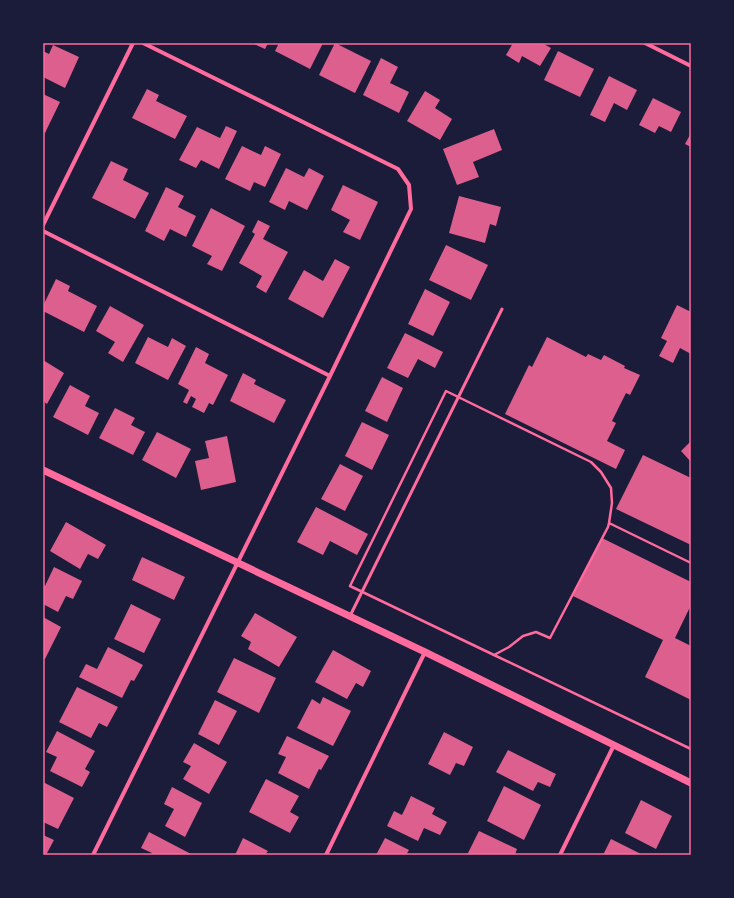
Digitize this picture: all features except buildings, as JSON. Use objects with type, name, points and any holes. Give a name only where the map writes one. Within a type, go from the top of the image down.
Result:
[{"type":"street","points":[[43,225],[133,43]]},
{"type":"street","points":[[93,855],[411,209],[409,185],[398,169],[143,43]]},
{"type":"street","points":[[645,43],[691,66]]},
{"type":"street","points":[[43,231],[330,376]]},
{"type":"street","points":[[44,472],[238,562],[691,783]]},
{"type":"street","points":[[326,855],[425,652]]},
{"type":"street","points":[[560,855],[614,746]]},
{"type":"lane","points":[[350,616],[502,309]]},
{"type":"path","points":[[494,655],[509,647],[523,636],[536,632],[550,638],[604,534],[612,503],[611,488],[601,472],[591,462],[446,391],[350,586],[362,593],[691,749]]},
{"type":"path","points":[[608,523],[691,563]]}]
